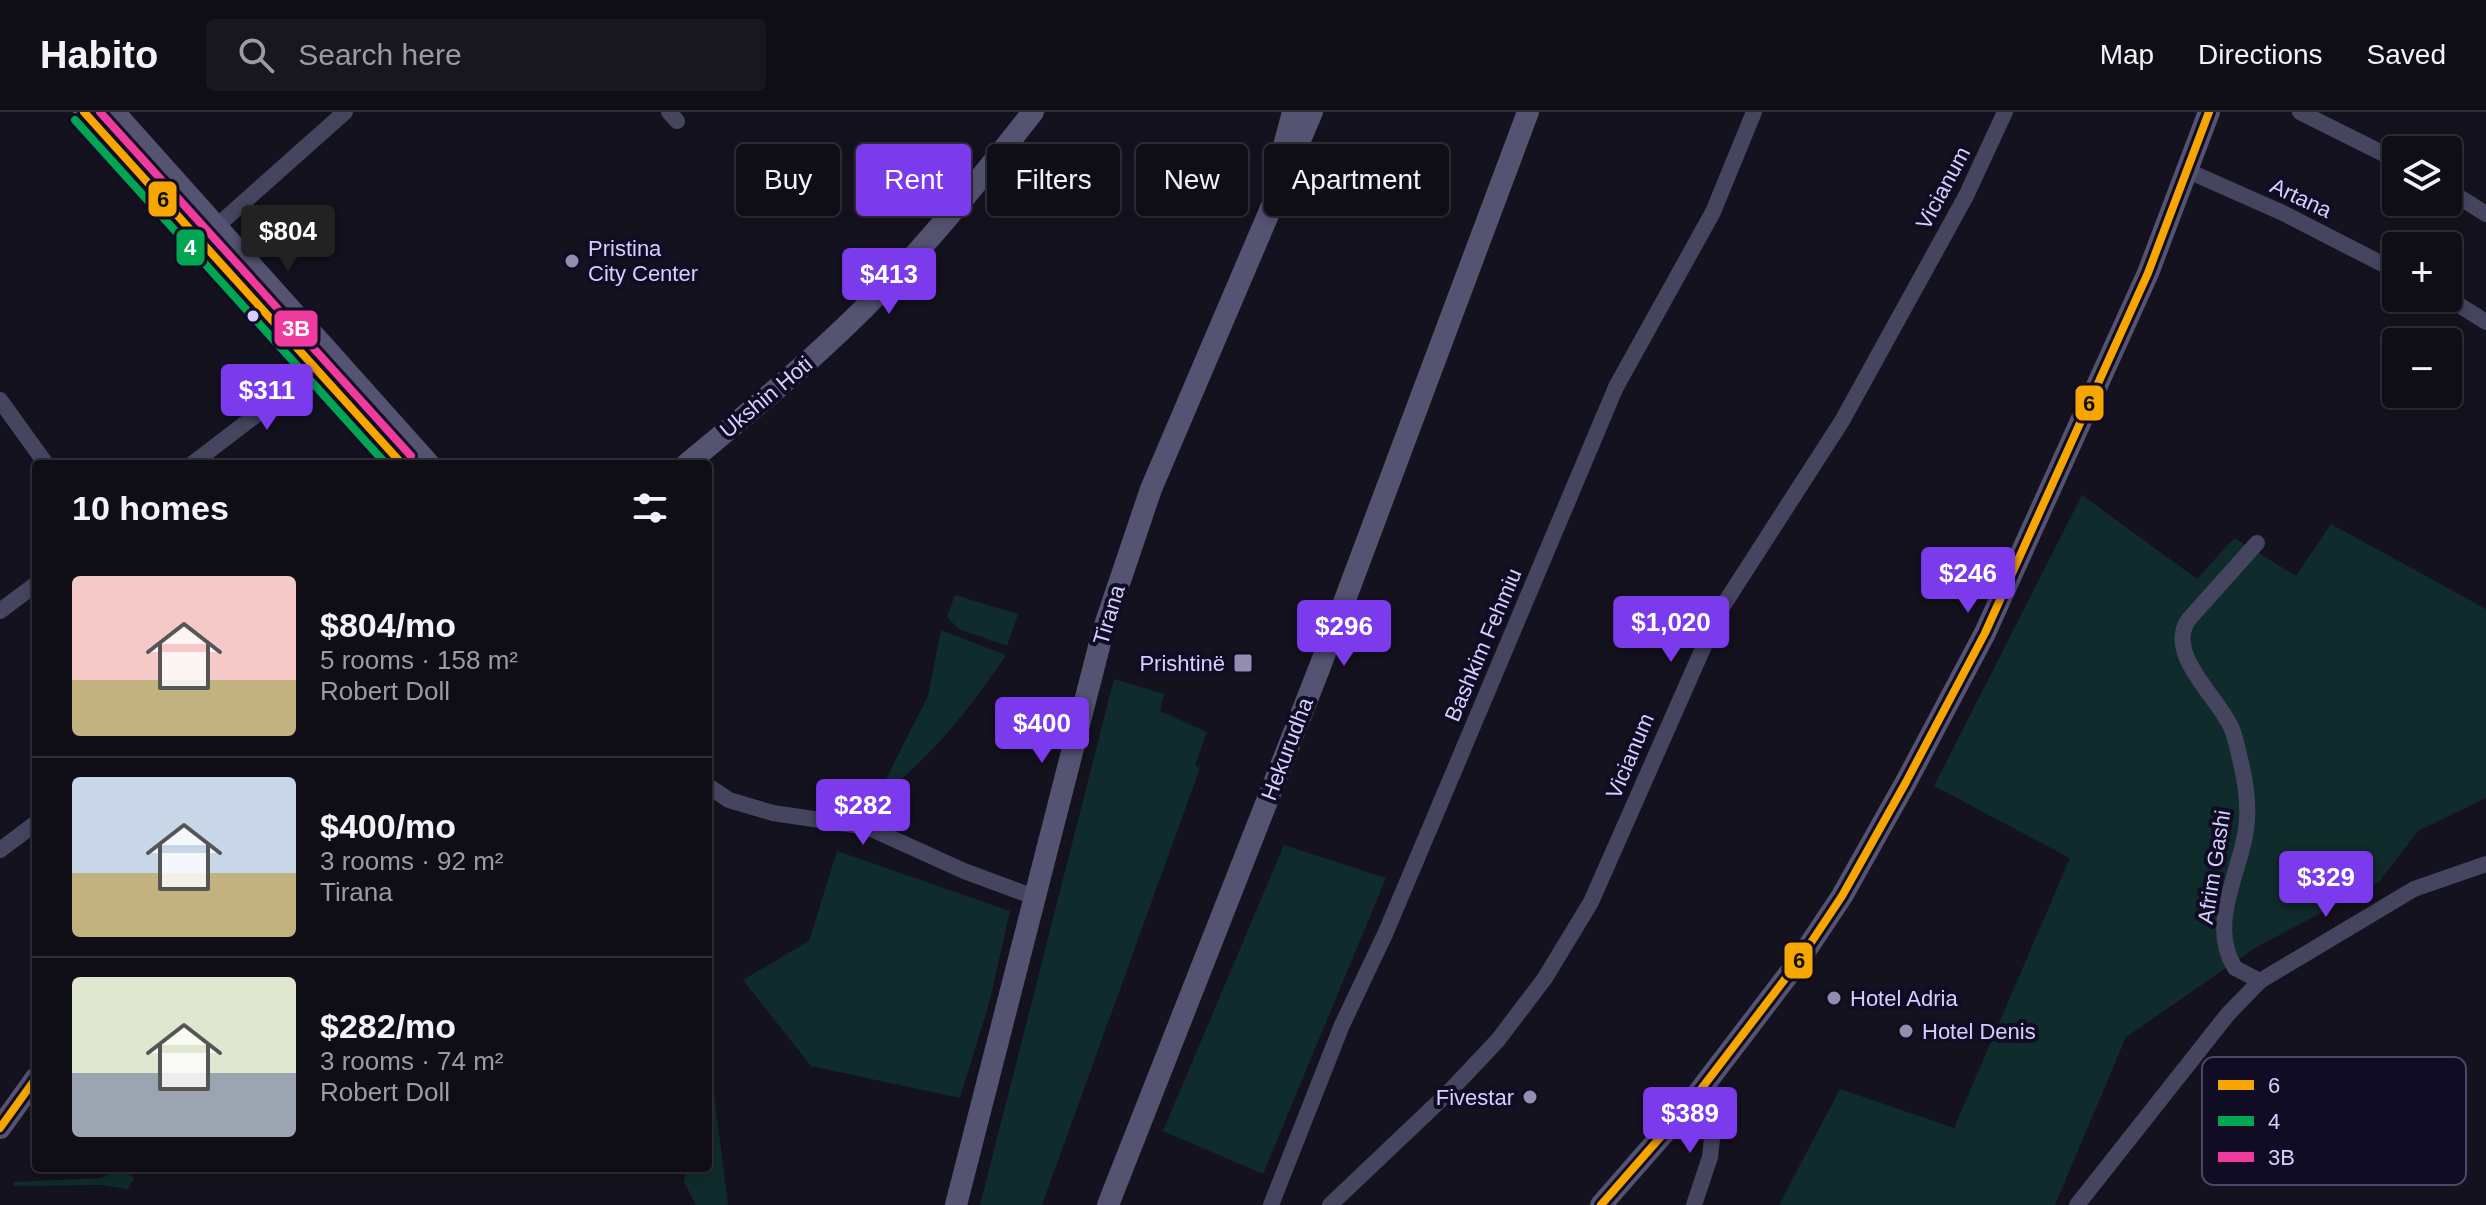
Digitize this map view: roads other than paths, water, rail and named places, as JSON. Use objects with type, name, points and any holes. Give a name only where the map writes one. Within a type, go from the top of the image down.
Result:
[{"type":"main road","points":[[84,112],[208,234],[324,362],[425,460]]},
{"type":"main road","points":[[114,112],[208,234]]},
{"type":"main road","name":"Ukshin Hoti","points":[[692,460],[800,369],[882,290],[950,215],[1033,112]]},
{"type":"main road","points":[[1262,228],[1293,112]]},
{"type":"main road","name":"Tirana","points":[[956,1205],[1103,631],[1135,534],[1178,423],[1312,112]]},
{"type":"main road","name":"Tirana","points":[[1262,228],[1326,112]]},
{"type":"main road","name":"Hekurudha","points":[[1108,1205],[1319,669],[1528,112]]},
{"type":"main road","points":[[1601,1205],[1692,1101],[1821,928],[1906,782],[1992,618],[2148,273],[2209,112]]},
{"type":"main road","points":[[324,362],[399,460]]},
{"type":"main road","points":[[0,1128],[32,1084]]},
{"type":"street","points":[[208,234],[345,112]]},
{"type":"street","name":"Bashkim Fehmiu","points":[[1271,1205],[1342,1025],[1386,932],[1616,387],[1713,212],[1754,112]]},
{"type":"street","name":"Vicianum","points":[[1330,1205],[1448,1093],[1498,1040],[1545,978],[1591,902],[1713,623],[1842,421],[1966,196],[2005,112]]},
{"type":"street","points":[[2300,112],[2382,153]]},
{"type":"street","name":"Artana","points":[[2186,170],[2283,213],[2382,264]]},
{"type":"street","points":[[2462,199],[2486,214]]},
{"type":"street","points":[[2462,307],[2486,322]]},
{"type":"street","points":[[197,460],[324,362]]},
{"type":"street","points":[[0,400],[43,460]]},
{"type":"street","name":"Afrim Gashi","points":[[2257,543],[2189,619],[2182,628],[2182,639],[2194,669],[2231,726],[2241,762],[2247,798],[2246,830],[2229,893],[2225,933],[2229,958],[2235,968],[2260,981]]},
{"type":"street","points":[[0,611],[32,587]]},
{"type":"street","points":[[712,789],[729,800],[773,813],[867,827],[964,871],[1034,897]]},
{"type":"street","points":[[0,850],[32,826]]},
{"type":"street","points":[[2077,1205],[2228,1014],[2260,981],[2414,889],[2486,864]]},
{"type":"street","points":[[1692,1101],[1713,1130],[1710,1157],[1694,1205]]},
{"type":"place","name":"Pristina City Center","points":[[572,261]]},
{"type":"place","name":"Prishtinë","points":[[1243,663]]},
{"type":"place","name":"Hotel Adria","points":[[1834,998]]},
{"type":"place","name":"Hotel Denis","points":[[1906,1031]]},
{"type":"place","name":"Fivestar","points":[[1530,1097]]}]
